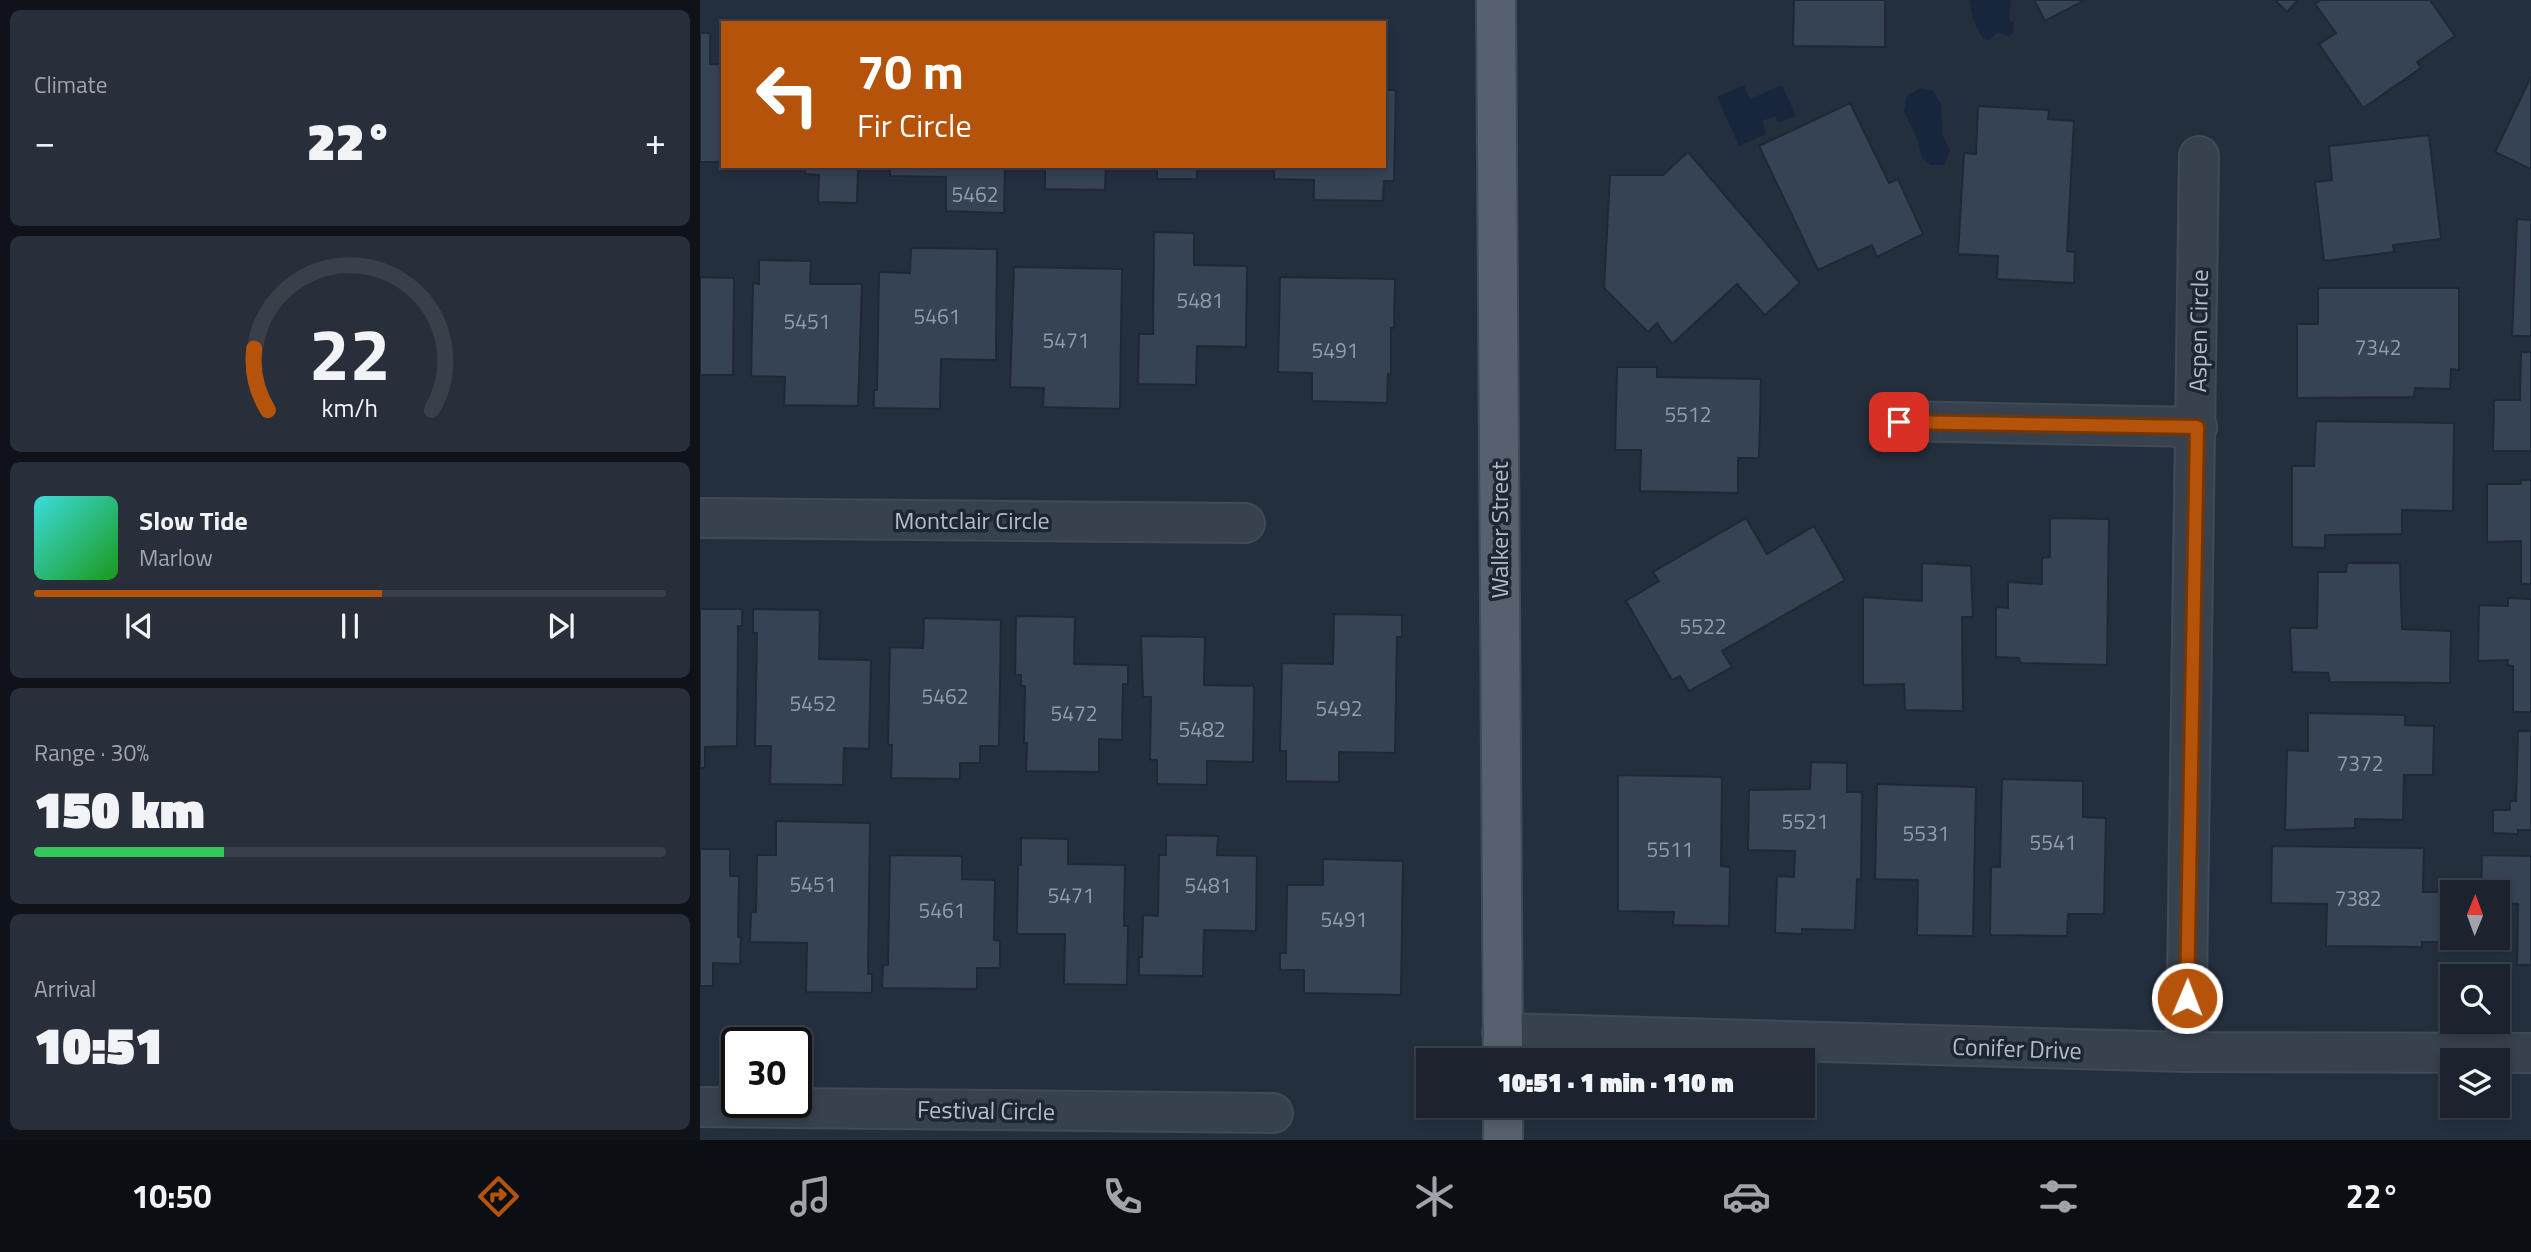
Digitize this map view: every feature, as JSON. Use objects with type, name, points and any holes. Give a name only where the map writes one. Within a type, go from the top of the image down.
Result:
[{"type":"main road","name":"Walker Street","points":[[1496,0],[1502,1047]]},
{"type":"main road","points":[[1503,1118],[1503,1140]]},
{"type":"street","name":"Aspen Circle","points":[[2186,1052],[2199,156]]},
{"type":"street","points":[[1899,422],[2197,427]]},
{"type":"street","name":"Montclair Circle","points":[[700,518],[1245,523]]},
{"type":"street","name":"Conifer Drive","points":[[1502,1047],[2531,1053]]},
{"type":"street","name":"Festival Circle","points":[[700,1107],[1273,1113]]},
{"type":"water","points":[[1970,0],[2011,0],[2009,19],[2014,23],[2013,34],[2007,36],[1997,32],[1990,40],[1983,39],[1973,20]]},
{"type":"water","points":[[1744,85],[1750,99],[1782,85],[1796,116],[1778,123],[1775,116],[1762,121],[1766,134],[1739,146],[1717,97]]},
{"type":"water","points":[[1920,88],[1933,91],[1941,103],[1942,134],[1950,151],[1944,165],[1931,165],[1922,158],[1918,141],[1904,111],[1907,96]]},
{"type":"building","points":[[1794,0],[1885,0],[1885,47],[1793,46]]},
{"type":"building","points":[[2034,0],[2085,0],[2045,21]]},
{"type":"building","points":[[2275,0],[2298,0],[2287,12]]},
{"type":"building","points":[[2321,0],[2430,0],[2455,36],[2417,62],[2421,68],[2363,108],[2319,44],[2336,33],[2315,4]]},
{"type":"building","points":[[700,33],[710,33],[710,64],[721,64],[721,162],[700,162]]},
{"type":"building","points":[[2531,77],[2531,169],[2495,152]]},
{"type":"building","points":[[1386,90],[1396,90],[1394,181],[1384,181],[1383,201],[1314,200],[1314,180],[1274,179],[1274,168],[1386,168]]},
{"type":"building","points":[[1850,103],[1889,183],[1898,179],[1923,234],[1877,257],[1872,245],[1818,270],[1759,146]]},
{"type":"building","points":[[1978,106],[2049,110],[2048,119],[2074,121],[2067,251],[2075,252],[2074,283],[1997,279],[1998,256],[1958,254],[1964,153],[1976,154]]},
{"type":"building","points":[[2429,135],[2441,239],[2393,245],[2394,252],[2324,261],[2315,182],[2332,180],[2329,146]]},
{"type":"building","points":[[1688,152],[1800,283],[1765,315],[1737,284],[1672,344],[1657,323],[1648,332],[1604,288],[1610,175],[1663,175]]},
{"type":"building","points":[[805,168],[864,168],[858,169],[857,203],[818,202],[819,175],[805,174]]},
{"type":"building","points":[[890,168],[1005,168],[1004,213],[946,211],[946,177],[890,176]]},
{"type":"building","points":[[1045,168],[1106,168],[1105,190],[1045,189]]},
{"type":"building","points":[[1157,168],[1197,168],[1197,179],[1157,179]]},
{"type":"building","points":[[2517,219],[2531,220],[2531,336],[2512,336]]},
{"type":"building","points":[[1154,232],[1194,233],[1194,265],[1247,266],[1246,347],[1197,346],[1196,385],[1138,384],[1139,334],[1153,334]]},
{"type":"building","points":[[911,248],[997,249],[996,360],[941,359],[940,409],[874,408],[874,390],[877,390],[879,272],[910,273]]},
{"type":"building","points":[[759,260],[811,261],[810,284],[862,284],[858,406],[784,405],[785,377],[751,376],[753,283],[759,284]]},
{"type":"building","points":[[1014,267],[1122,269],[1120,409],[1043,407],[1044,388],[1010,387]]},
{"type":"building","points":[[700,277],[734,278],[733,375],[700,375]]},
{"type":"building","points":[[1280,277],[1395,279],[1394,328],[1391,328],[1391,374],[1388,374],[1387,403],[1312,401],[1312,373],[1278,372]]},
{"type":"building","points":[[2318,288],[2459,288],[2459,370],[2451,369],[2450,389],[2415,388],[2414,397],[2297,398],[2297,324],[2318,324]]},
{"type":"building","points":[[2521,352],[2531,352],[2531,451],[2493,451],[2494,400],[2520,400]]},
{"type":"building","points":[[1617,367],[1657,367],[1657,377],[1761,379],[1759,458],[1738,458],[1738,493],[1640,491],[1641,450],[1615,450]]},
{"type":"building","points":[[2316,421],[2454,423],[2453,511],[2402,510],[2402,534],[2325,535],[2325,548],[2292,547],[2292,466],[2314,466]]},
{"type":"building","points":[[2520,480],[2531,480],[2531,584],[2521,584],[2521,541],[2487,542],[2487,484],[2521,484]]},
{"type":"building","points":[[1746,518],[1767,554],[1814,526],[1845,580],[1722,651],[1732,667],[1689,691],[1680,676],[1672,680],[1626,601],[1659,581],[1653,572]]},
{"type":"building","points":[[2050,518],[2109,519],[2107,665],[2020,663],[2019,658],[1996,657],[1996,607],[2008,608],[2008,582],[2042,584],[2042,558],[2050,557]]},
{"type":"building","points":[[1922,563],[1971,566],[1973,617],[1962,617],[1963,711],[1905,710],[1904,684],[1863,685],[1863,597],[1922,601]]},
{"type":"building","points":[[2347,563],[2400,563],[2402,629],[2451,631],[2450,683],[2330,682],[2328,673],[2292,672],[2290,628],[2317,628],[2318,572],[2346,572]]},
{"type":"building","points":[[2508,598],[2531,599],[2531,712],[2513,712],[2513,666],[2507,665],[2508,660],[2478,661],[2479,605],[2508,606]]},
{"type":"building","points":[[700,609],[742,609],[742,626],[738,626],[737,746],[705,747],[705,768],[700,768]]},
{"type":"building","points":[[753,609],[820,610],[819,659],[871,660],[869,749],[844,748],[843,785],[770,784],[771,746],[755,746],[757,633],[753,633]]},
{"type":"building","points":[[1334,614],[1402,615],[1402,637],[1397,637],[1395,753],[1339,752],[1339,782],[1286,781],[1286,751],[1280,751],[1282,663],[1333,664]]},
{"type":"building","points":[[1016,616],[1075,617],[1074,664],[1128,665],[1128,684],[1123,684],[1122,740],[1099,739],[1099,772],[1026,771],[1025,686],[1021,686],[1021,675],[1015,675]]},
{"type":"building","points":[[924,618],[1001,620],[999,746],[980,746],[980,763],[960,763],[960,779],[891,778],[892,745],[888,745],[890,647],[923,648]]},
{"type":"building","points":[[1141,636],[1205,637],[1204,685],[1254,686],[1253,762],[1207,761],[1207,785],[1157,784],[1157,760],[1150,760],[1151,697],[1143,697]]},
{"type":"building","points":[[2308,713],[2405,715],[2405,725],[2434,726],[2433,775],[2404,775],[2403,820],[2355,819],[2355,828],[2285,830],[2287,750],[2308,751]]},
{"type":"building","points":[[2518,731],[2531,731],[2531,830],[2518,830],[2518,834],[2493,833],[2493,810],[2510,810],[2510,801],[2516,801]]},
{"type":"building","points":[[1811,762],[1847,763],[1847,792],[1862,792],[1861,880],[1857,879],[1855,930],[1802,929],[1802,934],[1775,933],[1777,876],[1794,877],[1795,851],[1748,850],[1749,790],[1810,789]]},
{"type":"building","points":[[1618,775],[1722,777],[1721,866],[1730,867],[1729,926],[1673,925],[1674,912],[1618,911]]},
{"type":"building","points":[[2002,779],[2083,781],[2083,817],[2106,818],[2104,914],[2068,914],[2067,936],[1990,935],[1991,867],[2000,867]]},
{"type":"building","points":[[1877,784],[1976,787],[1973,936],[1917,935],[1918,880],[1875,879]]},
{"type":"building","points":[[776,821],[870,823],[868,974],[872,974],[872,993],[806,992],[807,943],[750,942],[751,912],[756,912],[757,855],[776,855]]},
{"type":"building","points":[[1166,835],[1218,836],[1217,855],[1257,856],[1256,931],[1204,930],[1203,976],[1139,975],[1143,915],[1158,916],[1159,855],[1166,855]]},
{"type":"building","points":[[1021,838],[1068,839],[1068,864],[1125,865],[1127,985],[1064,984],[1065,934],[1017,934]]},
{"type":"building","points":[[2272,846],[2424,848],[2423,892],[2440,892],[2440,942],[2422,942],[2422,947],[2326,946],[2327,904],[2271,903]]},
{"type":"building","points":[[700,849],[730,849],[730,876],[739,876],[740,964],[713,963],[713,986],[700,986]]},
{"type":"building","points":[[890,855],[962,856],[962,879],[995,880],[994,940],[1000,941],[1000,968],[977,968],[977,989],[882,988],[883,965],[888,965]]},
{"type":"building","points":[[2482,855],[2531,856],[2531,965],[2517,965],[2518,904],[2510,904],[2510,880],[2481,880]]},
{"type":"building","points":[[1323,859],[1403,861],[1401,995],[1304,993],[1304,970],[1280,970],[1280,953],[1286,953],[1287,885],[1323,885]]},
{"type":"route","points":[[1899,422],[2197,427],[2187,998]]}]
